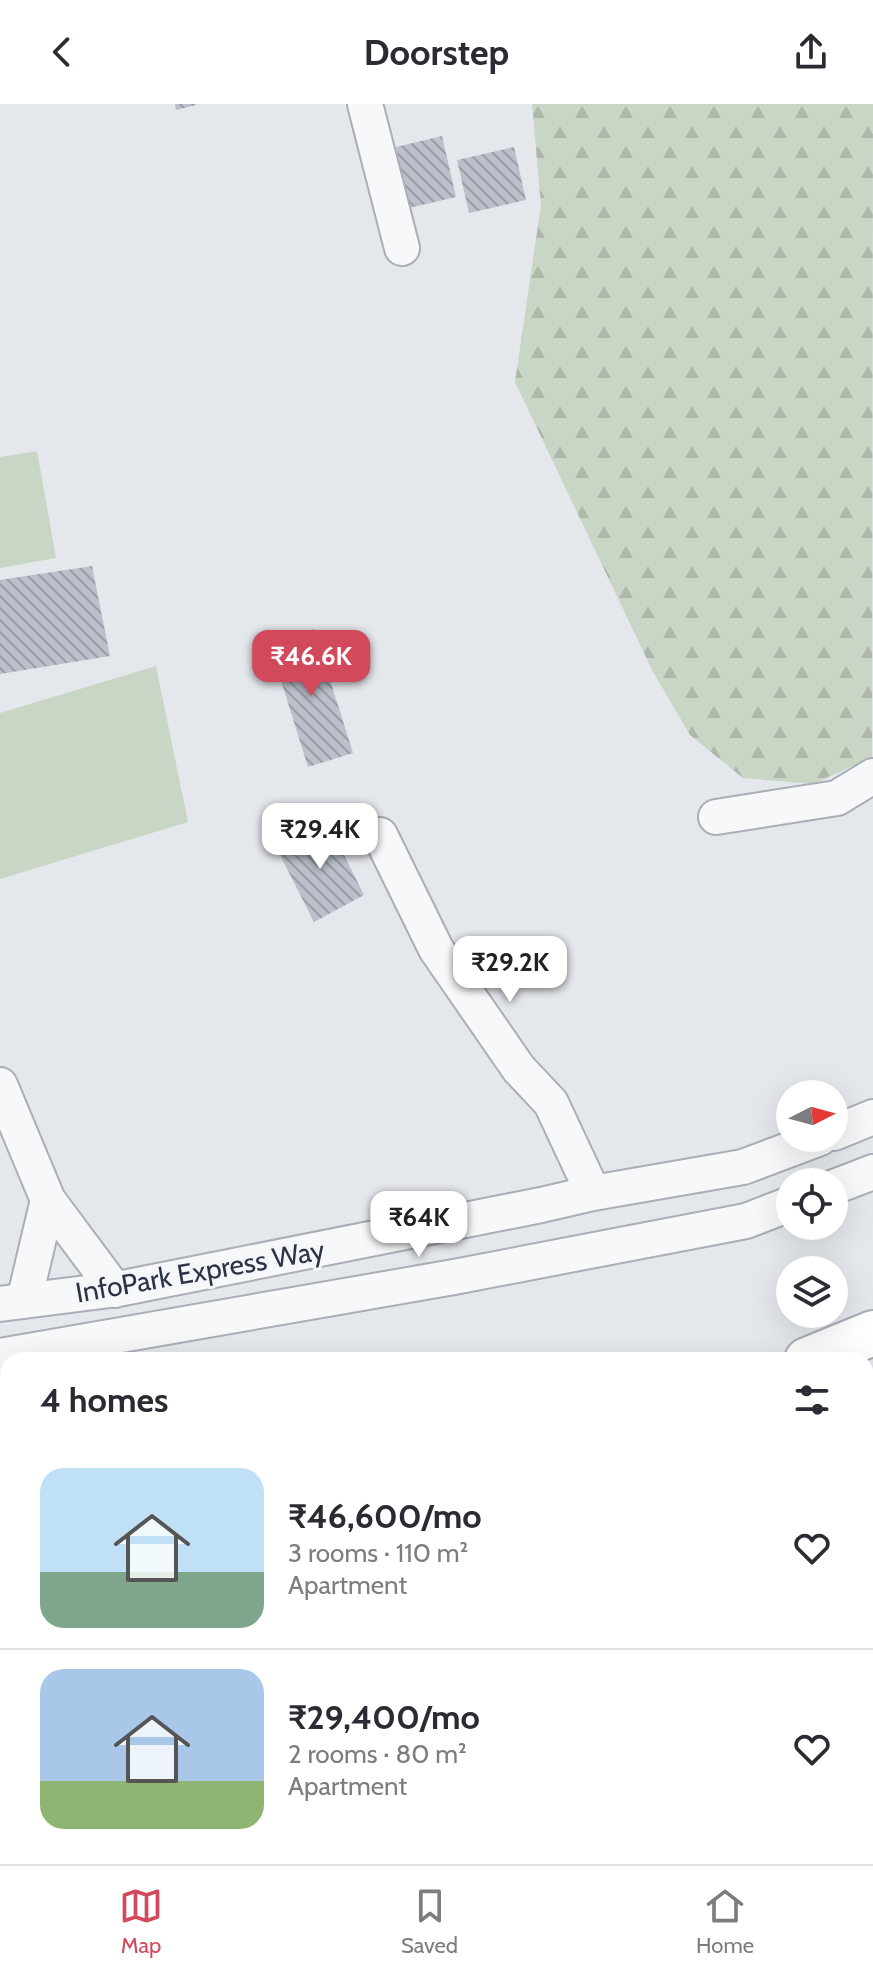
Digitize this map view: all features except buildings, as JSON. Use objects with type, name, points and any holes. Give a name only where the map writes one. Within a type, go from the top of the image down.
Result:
[{"type":"street","points":[[365,104],[402,248]]},
{"type":"street","points":[[716,817],[837,798],[873,776]]},
{"type":"street","points":[[380,835],[436,949],[519,1069],[551,1103],[593,1193]]},
{"type":"street","points":[[0,1085],[48,1200],[115,1290]]},
{"type":"street","points":[[848,1127],[873,1117]]},
{"type":"street","name":"InfoPark Express Way","points":[[12,1302],[115,1290],[593,1193],[743,1167],[783,1152]]},
{"type":"street","points":[[848,1182],[873,1172]]},
{"type":"street","points":[[12,1302],[48,1200]]},
{"type":"street","name":"InfoPark Express Way","points":[[23,1352],[454,1277],[746,1221],[776,1209]]},
{"type":"street","points":[[827,1352],[873,1333]]},
{"type":"green space","points":[[532,104],[873,104],[872,757],[813,784],[743,778],[690,735],[653,672],[515,382],[541,205]]},
{"type":"green space","points":[[37,451],[56,558],[0,568],[0,457]]},
{"type":"green space","points":[[156,666],[188,822],[0,879],[0,713]]}]
